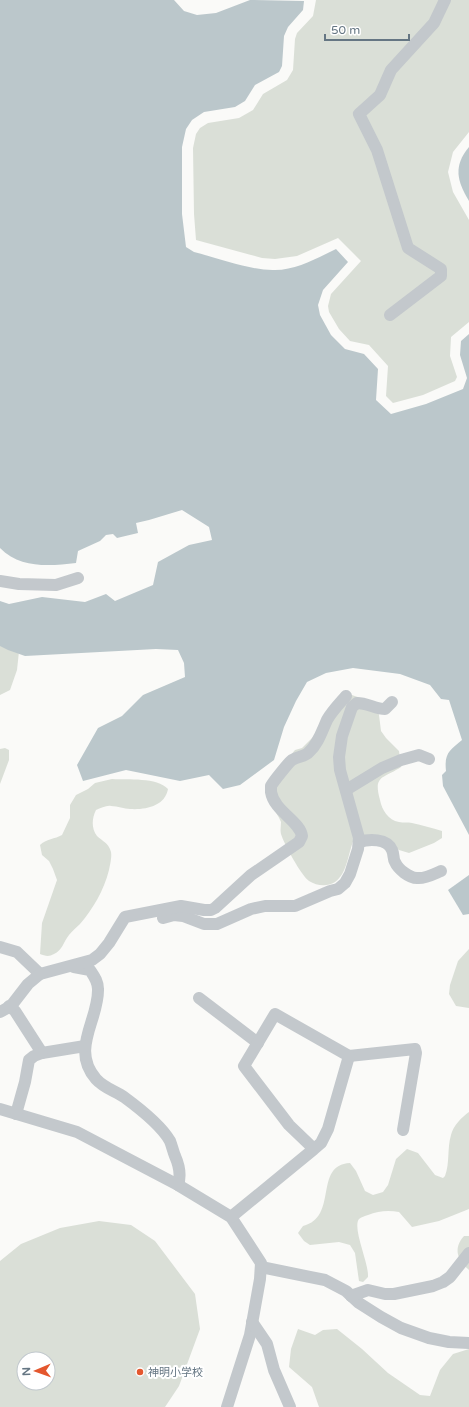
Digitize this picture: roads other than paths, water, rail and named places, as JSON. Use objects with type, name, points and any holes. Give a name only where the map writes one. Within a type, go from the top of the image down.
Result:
[{"type":"street","points":[[390,315],[441,276],[442,269],[408,248],[377,150],[359,114],[380,95],[391,70],[412,45],[434,23],[445,0]]},
{"type":"street","points":[[0,581],[19,584],[56,585],[78,578]]},
{"type":"street","points":[[5,1009],[28,984],[40,974],[92,960],[100,954],[109,943],[125,917],[181,906],[204,910],[215,908],[251,875],[299,842],[302,836],[300,828],[282,812],[273,799],[270,791],[271,786],[291,761],[298,757],[305,756],[310,752],[322,733],[328,719],[346,696]]},
{"type":"street","points":[[141,914],[151,919],[174,915],[183,916],[209,925],[224,921],[251,909],[265,906],[294,906],[338,889],[345,883],[350,874],[358,849],[359,838],[340,770],[339,746],[352,708],[357,702],[362,702],[382,709],[385,709],[392,702]]},
{"type":"street","points":[[346,790],[382,768],[401,760],[419,755],[429,759]]},
{"type":"street","points":[[358,842],[367,839],[379,840],[387,844],[391,848],[394,862],[405,874],[412,877],[418,878],[441,871]]},
{"type":"street","points":[[0,947],[17,952],[40,974]]},
{"type":"street","points":[[68,967],[90,970],[97,981],[98,990],[96,1007],[87,1033],[85,1046],[85,1057],[89,1067],[96,1079],[147,1114],[170,1141],[177,1161],[180,1179],[178,1185]]},
{"type":"street","points":[[199,998],[258,1042]]},
{"type":"street","points":[[5,1009],[15,1011],[42,1053]]},
{"type":"street","points":[[314,1149],[289,1125],[244,1066],[275,1014],[349,1056],[415,1049],[416,1053],[404,1130]]},
{"type":"street","points":[[16,1114],[25,1082],[29,1060],[42,1053],[85,1046]]},
{"type":"street","points":[[231,1217],[321,1143],[328,1129],[349,1056]]},
{"type":"street","points":[[0,1109],[77,1132],[178,1185],[231,1217],[261,1263],[261,1267],[250,1335],[227,1407]]},
{"type":"street","points":[[351,1296],[368,1290],[385,1294],[394,1294],[433,1286],[450,1277],[469,1253]]},
{"type":"street","points":[[261,1267],[325,1280],[346,1291],[359,1303],[381,1317],[408,1331],[429,1338],[469,1344]]},
{"type":"street","points":[[252,1322],[267,1344],[274,1370],[290,1407]]},
{"type":"place","name":"神明小学校","points":[[140,1372]]}]
